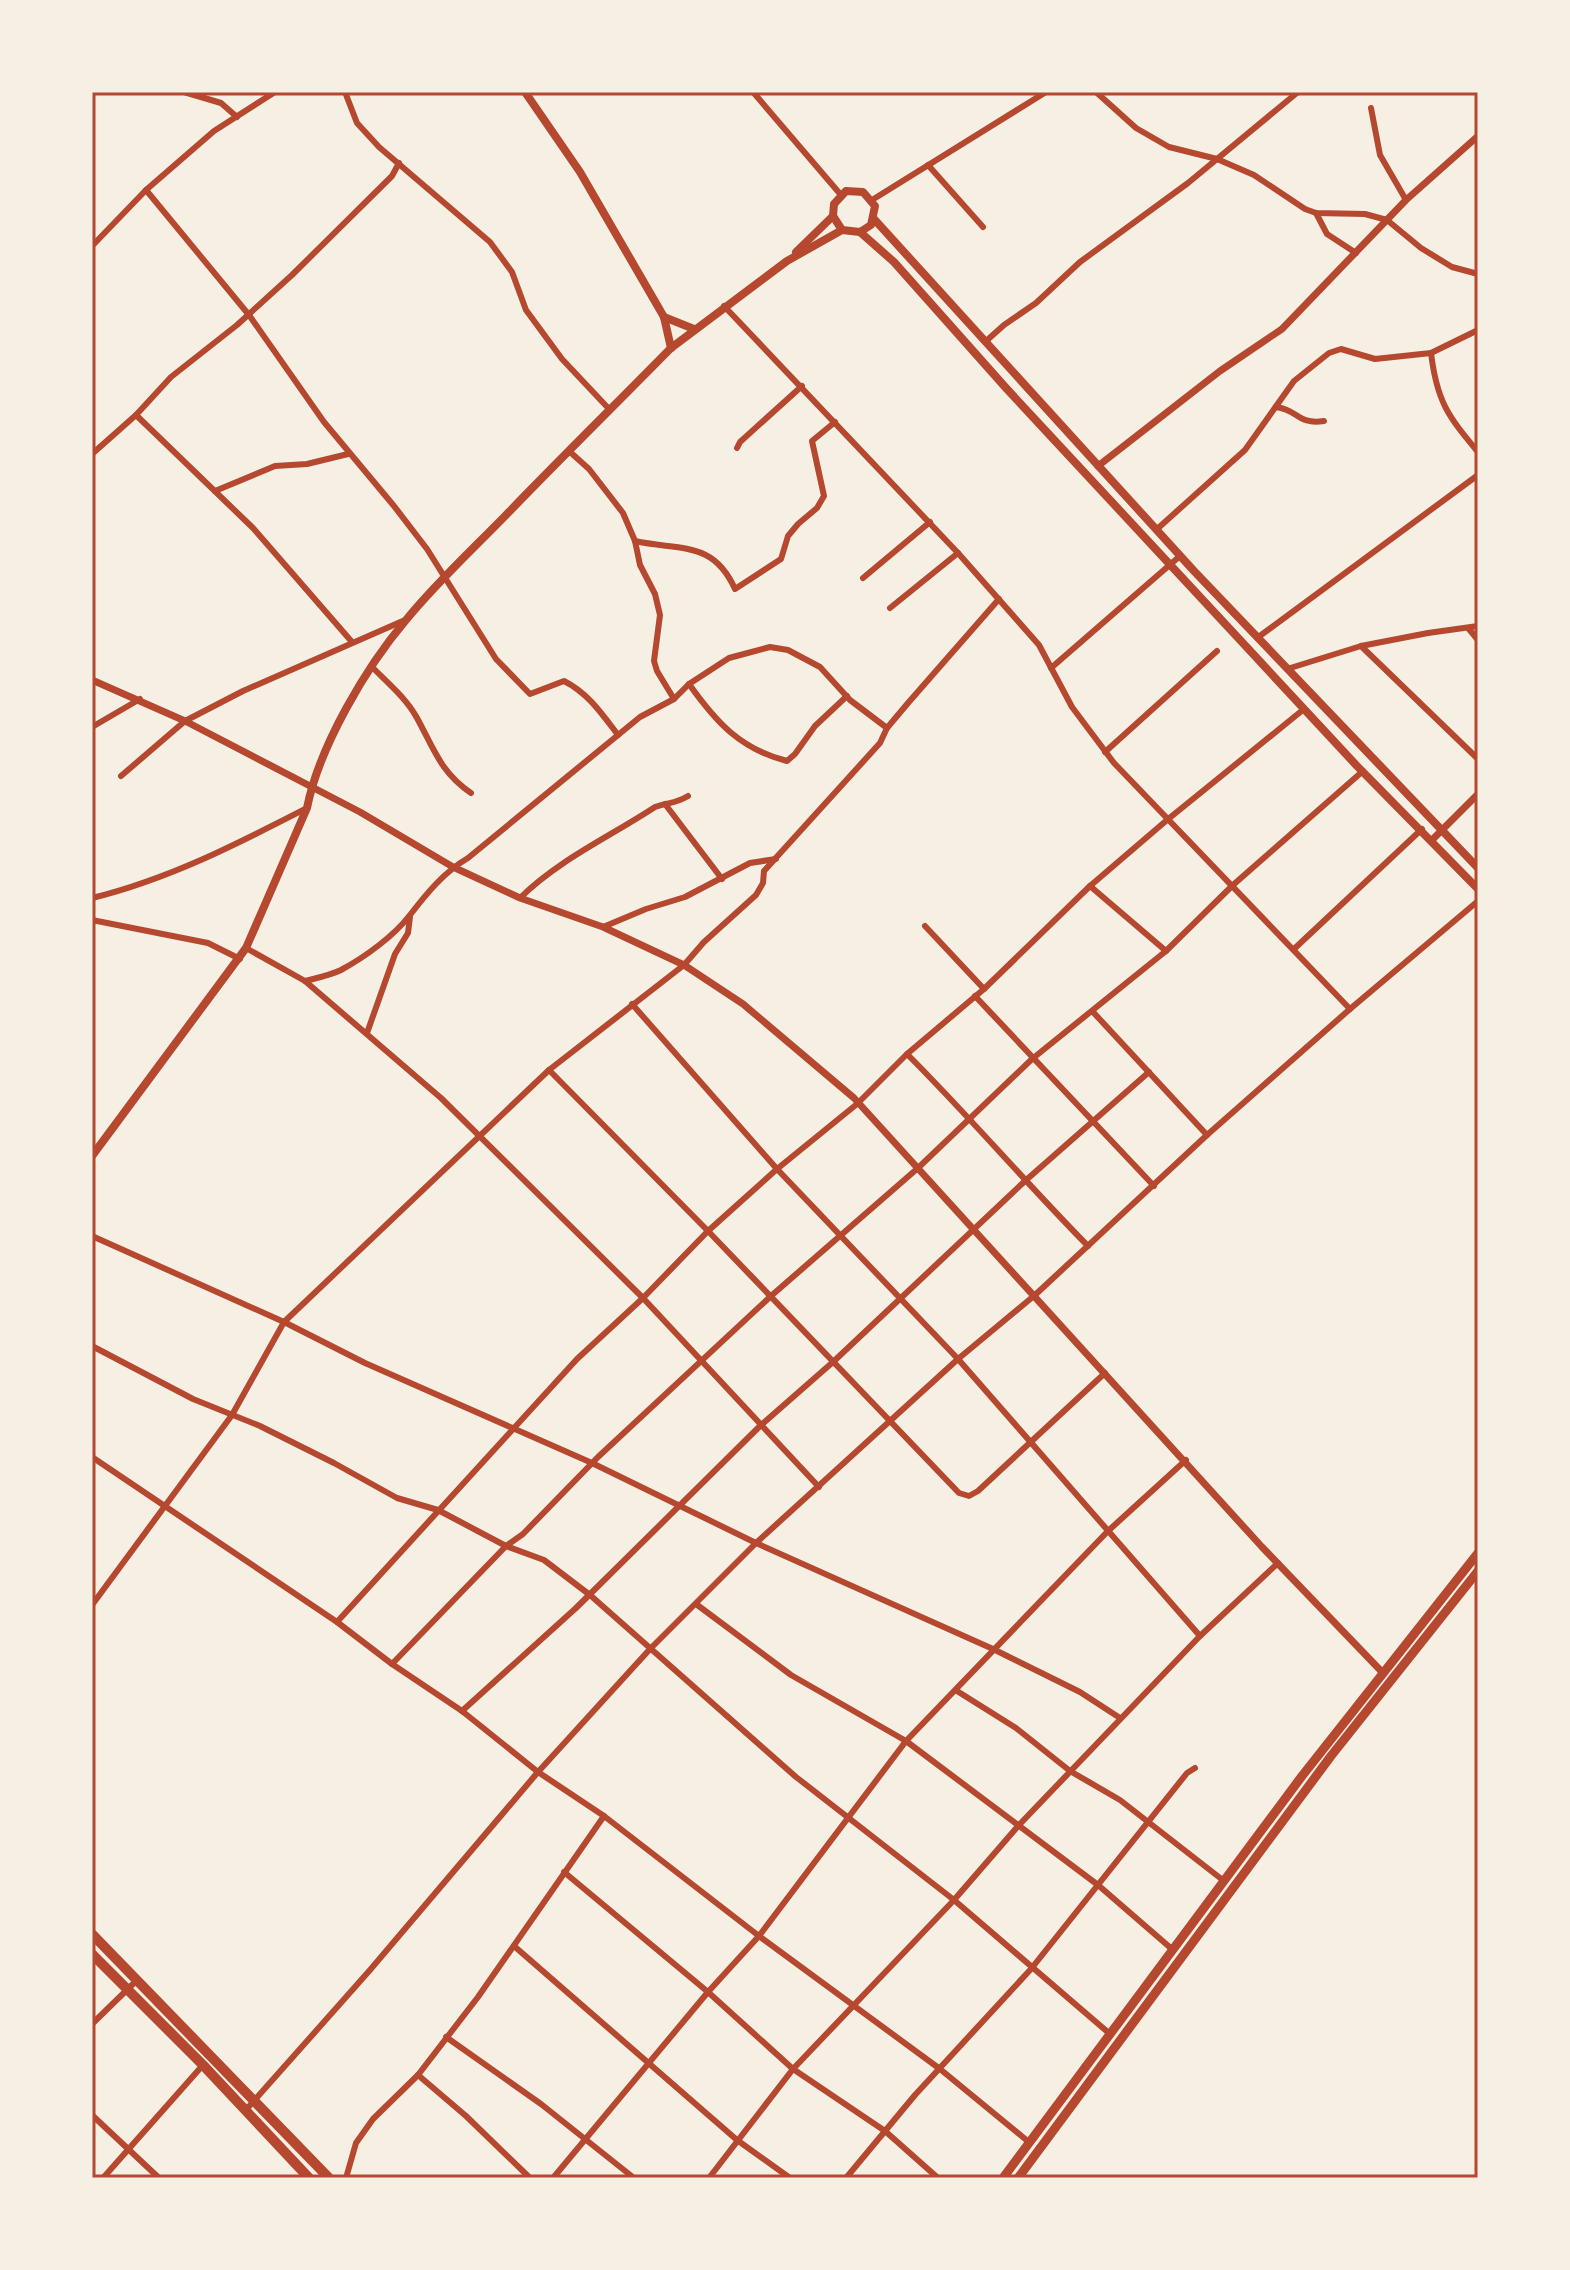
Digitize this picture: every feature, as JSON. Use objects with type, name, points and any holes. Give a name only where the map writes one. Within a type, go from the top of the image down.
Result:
[{"type":"highway","points":[[92,1934],[329,2178]]},
{"type":"highway","points":[[92,1954],[203,2065],[309,2178]]},
{"type":"main road","points":[[525,92],[580,172],[664,317],[671,348]]},
{"type":"main road","points":[[842,230],[833,216],[834,204],[841,195],[858,190],[872,200],[874,219],[860,232]]},
{"type":"main road","points":[[787,261],[833,216]]},
{"type":"main road","points":[[874,219],[1180,556],[1478,868]]},
{"type":"main road","points":[[92,1156],[240,959],[307,808],[310,789],[333,735],[372,667],[405,620],[671,348],[787,261],[842,230],[860,232],[900,268],[1169,564],[1478,889]]},
{"type":"main road","points":[[664,317],[694,329]]},
{"type":"main road","points":[[1003,2178],[1224,1881],[1478,1553]]},
{"type":"main road","points":[[1018,2178],[1331,1756],[1478,1571]]},
{"type":"street","points":[[184,92],[221,103],[237,117]]},
{"type":"street","points":[[92,246],[146,190],[214,131],[275,92]]},
{"type":"street","points":[[345,92],[357,123],[379,147],[490,242],[512,272],[526,310],[562,359],[610,410]]},
{"type":"street","points":[[753,92],[841,195]]},
{"type":"street","points":[[872,200],[1046,92]]},
{"type":"street","points":[[1096,92],[1136,128],[1169,147],[1217,159],[1254,175],[1316,213],[1365,214],[1387,220],[1421,248],[1452,267],[1478,274]]},
{"type":"street","points":[[985,342],[1036,303],[1080,262],[1217,159],[1298,92]]},
{"type":"street","points":[[1371,108],[1380,155],[1406,200]]},
{"type":"street","points":[[1098,466],[1220,371],[1282,329],[1406,200],[1478,136]]},
{"type":"street","points":[[92,454],[136,415],[171,377],[249,315],[392,176],[399,163]]},
{"type":"street","points":[[928,165],[983,227]]},
{"type":"street","points":[[146,190],[249,315],[348,454],[427,549],[496,659],[526,692],[536,694],[564,681],[584,694],[618,735]]},
{"type":"street","points":[[1316,213],[1327,234],[1356,253]]},
{"type":"street","points":[[724,306],[930,522],[1039,645],[1072,707],[1105,752],[1350,1009]]},
{"type":"street","points":[[1156,530],[1245,450],[1294,381],[1329,353],[1341,349],[1375,359],[1431,353],[1478,330]]},
{"type":"street","points":[[1431,353],[1438,394],[1450,419],[1478,452]]},
{"type":"street","points":[[737,448],[802,386]]},
{"type":"street","points":[[1276,407],[1282,407],[1307,423],[1324,421]]},
{"type":"street","points":[[136,415],[253,528],[352,642]]},
{"type":"street","points":[[635,541],[709,554],[723,568],[735,589],[781,559],[788,536],[821,504],[824,496],[812,441],[835,422]]},
{"type":"street","points":[[569,451],[589,469],[623,513],[635,541],[640,565],[655,594],[660,615],[654,661],[674,699]]},
{"type":"street","points":[[215,491],[275,466],[307,464],[348,454]]},
{"type":"street","points":[[1257,638],[1478,475]]},
{"type":"street","points":[[863,578],[930,522]]},
{"type":"street","points":[[890,608],[958,553]]},
{"type":"street","points":[[1051,668],[1180,556]]},
{"type":"street","points":[[92,1605],[232,1415],[284,1322],[549,1070],[684,965],[704,942],[756,895],[763,883],[764,871],[880,743],[887,728],[999,599]]},
{"type":"street","points":[[121,776],[185,721],[243,691],[405,620]]},
{"type":"street","points":[[1287,669],[1361,646],[1478,626]]},
{"type":"street","points":[[1468,628],[1478,640]]},
{"type":"street","points":[[1361,646],[1478,759]]},
{"type":"street","points":[[305,981],[340,971],[393,933],[453,867],[640,717],[674,699],[689,684],[729,658],[770,647],[788,650],[820,667],[847,696],[887,728]]},
{"type":"street","points":[[1105,752],[1217,651]]},
{"type":"street","points":[[372,667],[417,717],[453,781],[471,793]]},
{"type":"street","points":[[92,680],[185,721],[310,789],[360,812],[453,867],[520,898],[603,927],[684,965],[743,1004],[857,1104],[1278,1563],[1383,1673]]},
{"type":"street","points":[[689,684],[721,724],[766,756],[787,761],[815,726],[847,696]]},
{"type":"street","points":[[92,727],[140,699]]},
{"type":"street","points":[[337,1622],[577,1359],[643,1298],[708,1231],[777,1169],[857,1104],[907,1054],[984,989],[1090,886],[1304,709]]},
{"type":"street","points":[[392,1664],[506,1546],[523,1534],[592,1463],[771,1296],[918,1168],[1032,1059],[1166,951],[1233,885],[1363,771]]},
{"type":"street","points":[[1432,840],[1478,794]]},
{"type":"street","points":[[520,898],[601,839],[665,804],[674,805],[688,796]]},
{"type":"street","points":[[665,804],[722,879]]},
{"type":"street","points":[[92,898],[141,885],[214,855],[307,808]]},
{"type":"street","points":[[1294,949],[1422,829]]},
{"type":"street","points":[[603,927],[685,897],[750,863],[776,859]]},
{"type":"street","points":[[1090,886],[1166,951]]},
{"type":"street","points":[[245,2111],[538,1772],[650,1649],[756,1543],[958,1359],[1035,1295],[1207,1135],[1478,901]]},
{"type":"street","points":[[367,1033],[395,954],[408,933],[410,916]]},
{"type":"street","points":[[92,920],[208,943],[240,959]]},
{"type":"street","points":[[925,926],[984,989]]},
{"type":"street","points":[[246,948],[305,981],[441,1098],[643,1298],[819,1487]]},
{"type":"street","points":[[975,996],[1154,1186]]},
{"type":"street","points":[[632,1004],[777,1169],[958,1359],[1200,1636]]},
{"type":"street","points":[[1093,1012],[1207,1135]]},
{"type":"street","points":[[907,1054],[971,1118],[1025,1181],[1088,1246]]},
{"type":"street","points":[[549,1070],[959,1493],[969,1496],[978,1491],[1105,1373]]},
{"type":"street","points":[[462,1711],[590,1595],[760,1426],[833,1362],[1025,1181],[1149,1072]]},
{"type":"street","points":[[92,1236],[993,1649],[1080,1692],[1120,1718]]},
{"type":"street","points":[[92,1346],[193,1399],[334,1463],[397,1498],[438,1510],[506,1546],[544,1560],[590,1595],[796,1777],[954,1900],[1110,2034]]},
{"type":"street","points":[[92,1457],[337,1622],[462,1711],[538,1772],[604,1816],[759,1936],[940,2069],[1030,2143]]},
{"type":"street","points":[[553,2178],[708,1992],[759,1936],[906,1741],[1108,1531],[1186,1460]]},
{"type":"street","points":[[709,2178],[793,2069],[954,1900],[1019,1825],[1120,1718],[1200,1636],[1278,1563]]},
{"type":"street","points":[[696,1604],[791,1675],[906,1741],[1098,1885],[1173,1950]]},
{"type":"street","points":[[957,1691],[1016,1728],[1070,1771],[1120,1800],[1224,1881]]},
{"type":"street","points":[[846,2178],[915,2095],[1031,1969],[1187,1773],[1195,1768]]},
{"type":"street","points":[[346,2178],[350,2158],[364,2131],[418,2075],[514,1946],[604,1816]]},
{"type":"street","points":[[564,1872],[708,1992],[793,2069],[885,2131],[938,2178]]},
{"type":"street","points":[[514,1946],[737,2140],[790,2178]]},
{"type":"street","points":[[92,2024],[136,1981]]},
{"type":"street","points":[[446,2037],[484,2062],[634,2178]]},
{"type":"street","points":[[103,2178],[203,2065]]},
{"type":"street","points":[[418,2075],[530,2178]]},
{"type":"street","points":[[92,2115],[159,2178]]}]
